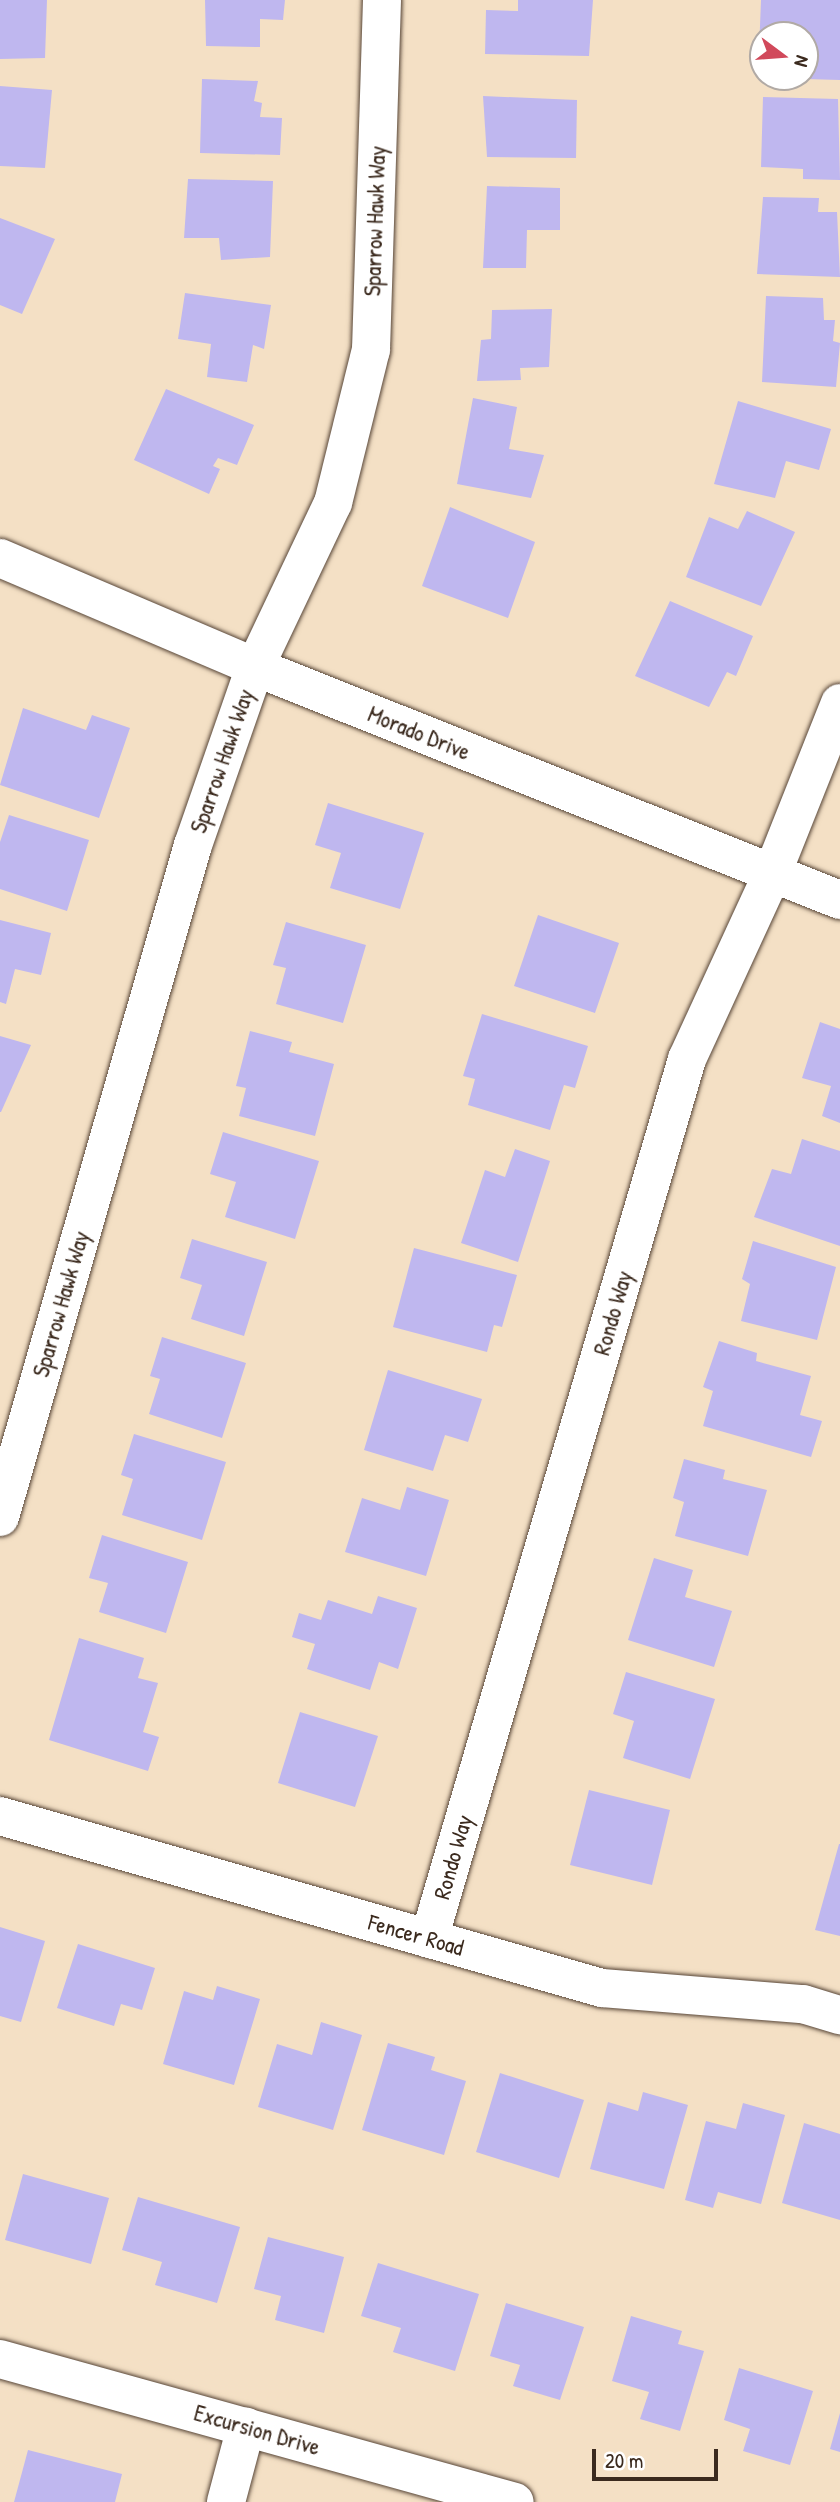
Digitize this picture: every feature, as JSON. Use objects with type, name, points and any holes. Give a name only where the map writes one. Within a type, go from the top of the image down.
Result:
[{"type":"street","name":"Sparrow Hawk Way","points":[[0,1517],[193,845],[255,667],[333,503],[371,350],[382,0]]},
{"type":"street","name":"Morado Drive","points":[[0,558],[255,667],[840,900]]},
{"type":"street","name":"Rondo Way","points":[[429,1939],[687,1059],[772,874],[840,703]]},
{"type":"street","name":"Fencer Road","points":[[0,1816],[602,1988],[803,2004],[840,2015]]},
{"type":"street","name":"Excursion Drive","points":[[0,2359],[514,2502]]},
{"type":"street","points":[[226,2502],[246,2427]]},
{"type":"building","points":[[0,0],[47,0],[45,58],[0,59]]},
{"type":"building","points":[[205,0],[285,0],[283,20],[260,19],[260,47],[206,46]]},
{"type":"building","points":[[518,0],[593,0],[589,56],[485,54],[486,10],[518,11]]},
{"type":"building","points":[[761,0],[840,0],[840,80],[819,79],[819,21],[760,21]]},
{"type":"building","points":[[202,79],[258,81],[254,101],[262,103],[260,117],[282,118],[280,155],[200,153]]},
{"type":"building","points":[[0,86],[52,90],[45,168],[0,166]]},
{"type":"building","points":[[483,96],[577,100],[576,158],[487,157]]},
{"type":"building","points":[[763,97],[838,99],[840,180],[803,179],[803,169],[761,167]]},
{"type":"building","points":[[188,179],[273,181],[270,257],[221,260],[219,238],[184,238]]},
{"type":"building","points":[[487,186],[560,188],[560,230],[527,230],[526,268],[483,268]]},
{"type":"building","points":[[763,197],[819,198],[818,212],[837,212],[840,277],[757,274]]},
{"type":"building","points":[[0,218],[55,239],[22,314],[0,305]]},
{"type":"building","points":[[185,293],[271,305],[264,349],[253,345],[247,382],[207,377],[211,344],[178,339]]},
{"type":"building","points":[[766,296],[823,298],[824,320],[835,320],[833,341],[840,343],[836,387],[762,382]]},
{"type":"building","points":[[552,309],[549,367],[520,368],[521,380],[477,381],[481,340],[491,339],[492,310]]},
{"type":"building","points":[[166,389],[254,425],[237,465],[218,458],[213,466],[220,469],[209,494],[134,460]]},
{"type":"building","points":[[473,398],[517,407],[509,449],[544,455],[531,498],[457,484]]},
{"type":"building","points":[[738,401],[831,429],[819,470],[786,461],[775,498],[714,484]]},
{"type":"building","points":[[450,507],[535,542],[508,618],[422,586]]},
{"type":"building","points":[[747,511],[795,532],[761,606],[686,577],[709,517],[738,529]]},
{"type":"building","points":[[670,601],[753,636],[736,676],[727,672],[709,707],[635,676]]},
{"type":"building","points":[[23,708],[86,730],[92,715],[130,728],[99,818],[0,785]]},
{"type":"building","points":[[328,803],[424,833],[400,909],[330,888],[341,853],[315,845]]},
{"type":"building","points":[[9,815],[89,840],[67,911],[0,889],[0,842]]},
{"type":"building","points":[[538,915],[619,943],[595,1013],[514,986]]},
{"type":"building","points":[[0,920],[51,933],[41,975],[15,969],[6,1004],[0,1002]]},
{"type":"building","points":[[286,922],[366,945],[343,1023],[276,1004],[286,968],[273,965]]},
{"type":"building","points":[[482,1014],[588,1046],[575,1088],[564,1085],[550,1130],[468,1105],[475,1079],[463,1076]]},
{"type":"building","points":[[820,1022],[840,1029],[840,1123],[822,1116],[831,1086],[802,1078]]},
{"type":"building","points":[[250,1031],[292,1042],[289,1052],[334,1064],[315,1136],[239,1116],[246,1088],[236,1086]]},
{"type":"building","points":[[0,1036],[31,1045],[1,1112],[0,1112]]},
{"type":"building","points":[[223,1132],[319,1161],[295,1239],[225,1217],[236,1182],[210,1174]]},
{"type":"building","points":[[802,1139],[840,1151],[840,1246],[754,1217],[772,1169],[791,1174]]},
{"type":"building","points":[[515,1149],[550,1161],[518,1262],[461,1243],[485,1170],[505,1177]]},
{"type":"building","points":[[192,1239],[267,1262],[244,1336],[191,1319],[202,1285],[180,1278]]},
{"type":"building","points":[[753,1241],[836,1267],[817,1340],[741,1321],[750,1284],[742,1279]]},
{"type":"building","points":[[414,1248],[517,1275],[502,1327],[494,1325],[487,1352],[393,1327]]},
{"type":"building","points":[[162,1337],[246,1363],[222,1438],[149,1414],[160,1379],[150,1376]]},
{"type":"building","points":[[719,1341],[757,1353],[756,1361],[811,1376],[800,1415],[822,1421],[811,1457],[703,1426],[713,1391],[703,1387]]},
{"type":"building","points":[[388,1370],[482,1399],[468,1442],[445,1435],[433,1471],[364,1450]]},
{"type":"building","points":[[134,1434],[226,1462],[202,1540],[122,1515],[133,1479],[121,1475]]},
{"type":"building","points":[[684,1459],[725,1470],[723,1479],[767,1490],[748,1556],[675,1536],[684,1502],[673,1498]]},
{"type":"building","points":[[407,1487],[449,1500],[426,1576],[345,1552],[362,1498],[400,1510]]},
{"type":"building","points":[[102,1535],[188,1562],[166,1633],[99,1612],[108,1583],[89,1578]]},
{"type":"building","points":[[654,1558],[693,1570],[685,1597],[732,1611],[714,1667],[628,1640]]},
{"type":"building","points":[[378,1596],[417,1608],[398,1669],[379,1662],[370,1690],[307,1669],[315,1644],[292,1637],[299,1613],[321,1620],[328,1600],[372,1614]]},
{"type":"building","points":[[79,1638],[144,1658],[138,1678],[158,1683],[143,1732],[159,1737],[148,1771],[49,1740]]},
{"type":"building","points":[[626,1672],[715,1699],[690,1779],[623,1758],[634,1721],[613,1714]]},
{"type":"building","points":[[300,1712],[378,1736],[355,1807],[278,1783]]},
{"type":"building","points":[[589,1790],[670,1810],[652,1885],[570,1865]]},
{"type":"building","points":[[840,1844],[840,1936],[815,1930]]},
{"type":"building","points":[[0,1927],[45,1941],[21,2022],[0,2016]]},
{"type":"building","points":[[78,1944],[155,1968],[142,2010],[121,2004],[114,2026],[57,2008]]},
{"type":"building","points":[[217,1986],[260,1999],[234,2085],[163,2064],[184,1991],[213,2000]]},
{"type":"building","points":[[321,2022],[362,2035],[333,2130],[258,2107],[277,2044],[312,2055]]},
{"type":"building","points":[[388,2043],[435,2057],[431,2070],[466,2081],[444,2155],[362,2130]]},
{"type":"building","points":[[500,2073],[584,2100],[559,2178],[476,2152]]},
{"type":"building","points":[[643,2092],[688,2105],[664,2189],[590,2169],[608,2102],[638,2111]]},
{"type":"building","points":[[743,2103],[785,2115],[761,2204],[718,2192],[713,2208],[685,2200],[706,2121],[736,2129]]},
{"type":"building","points":[[804,2123],[840,2134],[840,2220],[782,2203]]},
{"type":"building","points":[[23,2174],[109,2198],[91,2264],[5,2240]]},
{"type":"building","points":[[138,2197],[240,2227],[217,2303],[155,2285],[162,2262],[122,2250]]},
{"type":"building","points":[[268,2237],[344,2257],[324,2333],[275,2320],[281,2296],[254,2289]]},
{"type":"building","points":[[378,2263],[479,2294],[455,2371],[393,2352],[401,2328],[361,2316]]},
{"type":"building","points":[[506,2303],[584,2327],[560,2400],[513,2386],[520,2365],[490,2356]]},
{"type":"building","points":[[631,2316],[682,2331],[678,2344],[704,2351],[680,2431],[640,2419],[649,2392],[612,2381]]},
{"type":"building","points":[[739,2368],[813,2391],[790,2465],[743,2451],[750,2429],[724,2420]]},
{"type":"building","points":[[840,2413],[840,2452],[830,2449]]},
{"type":"building","points":[[28,2450],[122,2474],[115,2502],[14,2502]]}]
